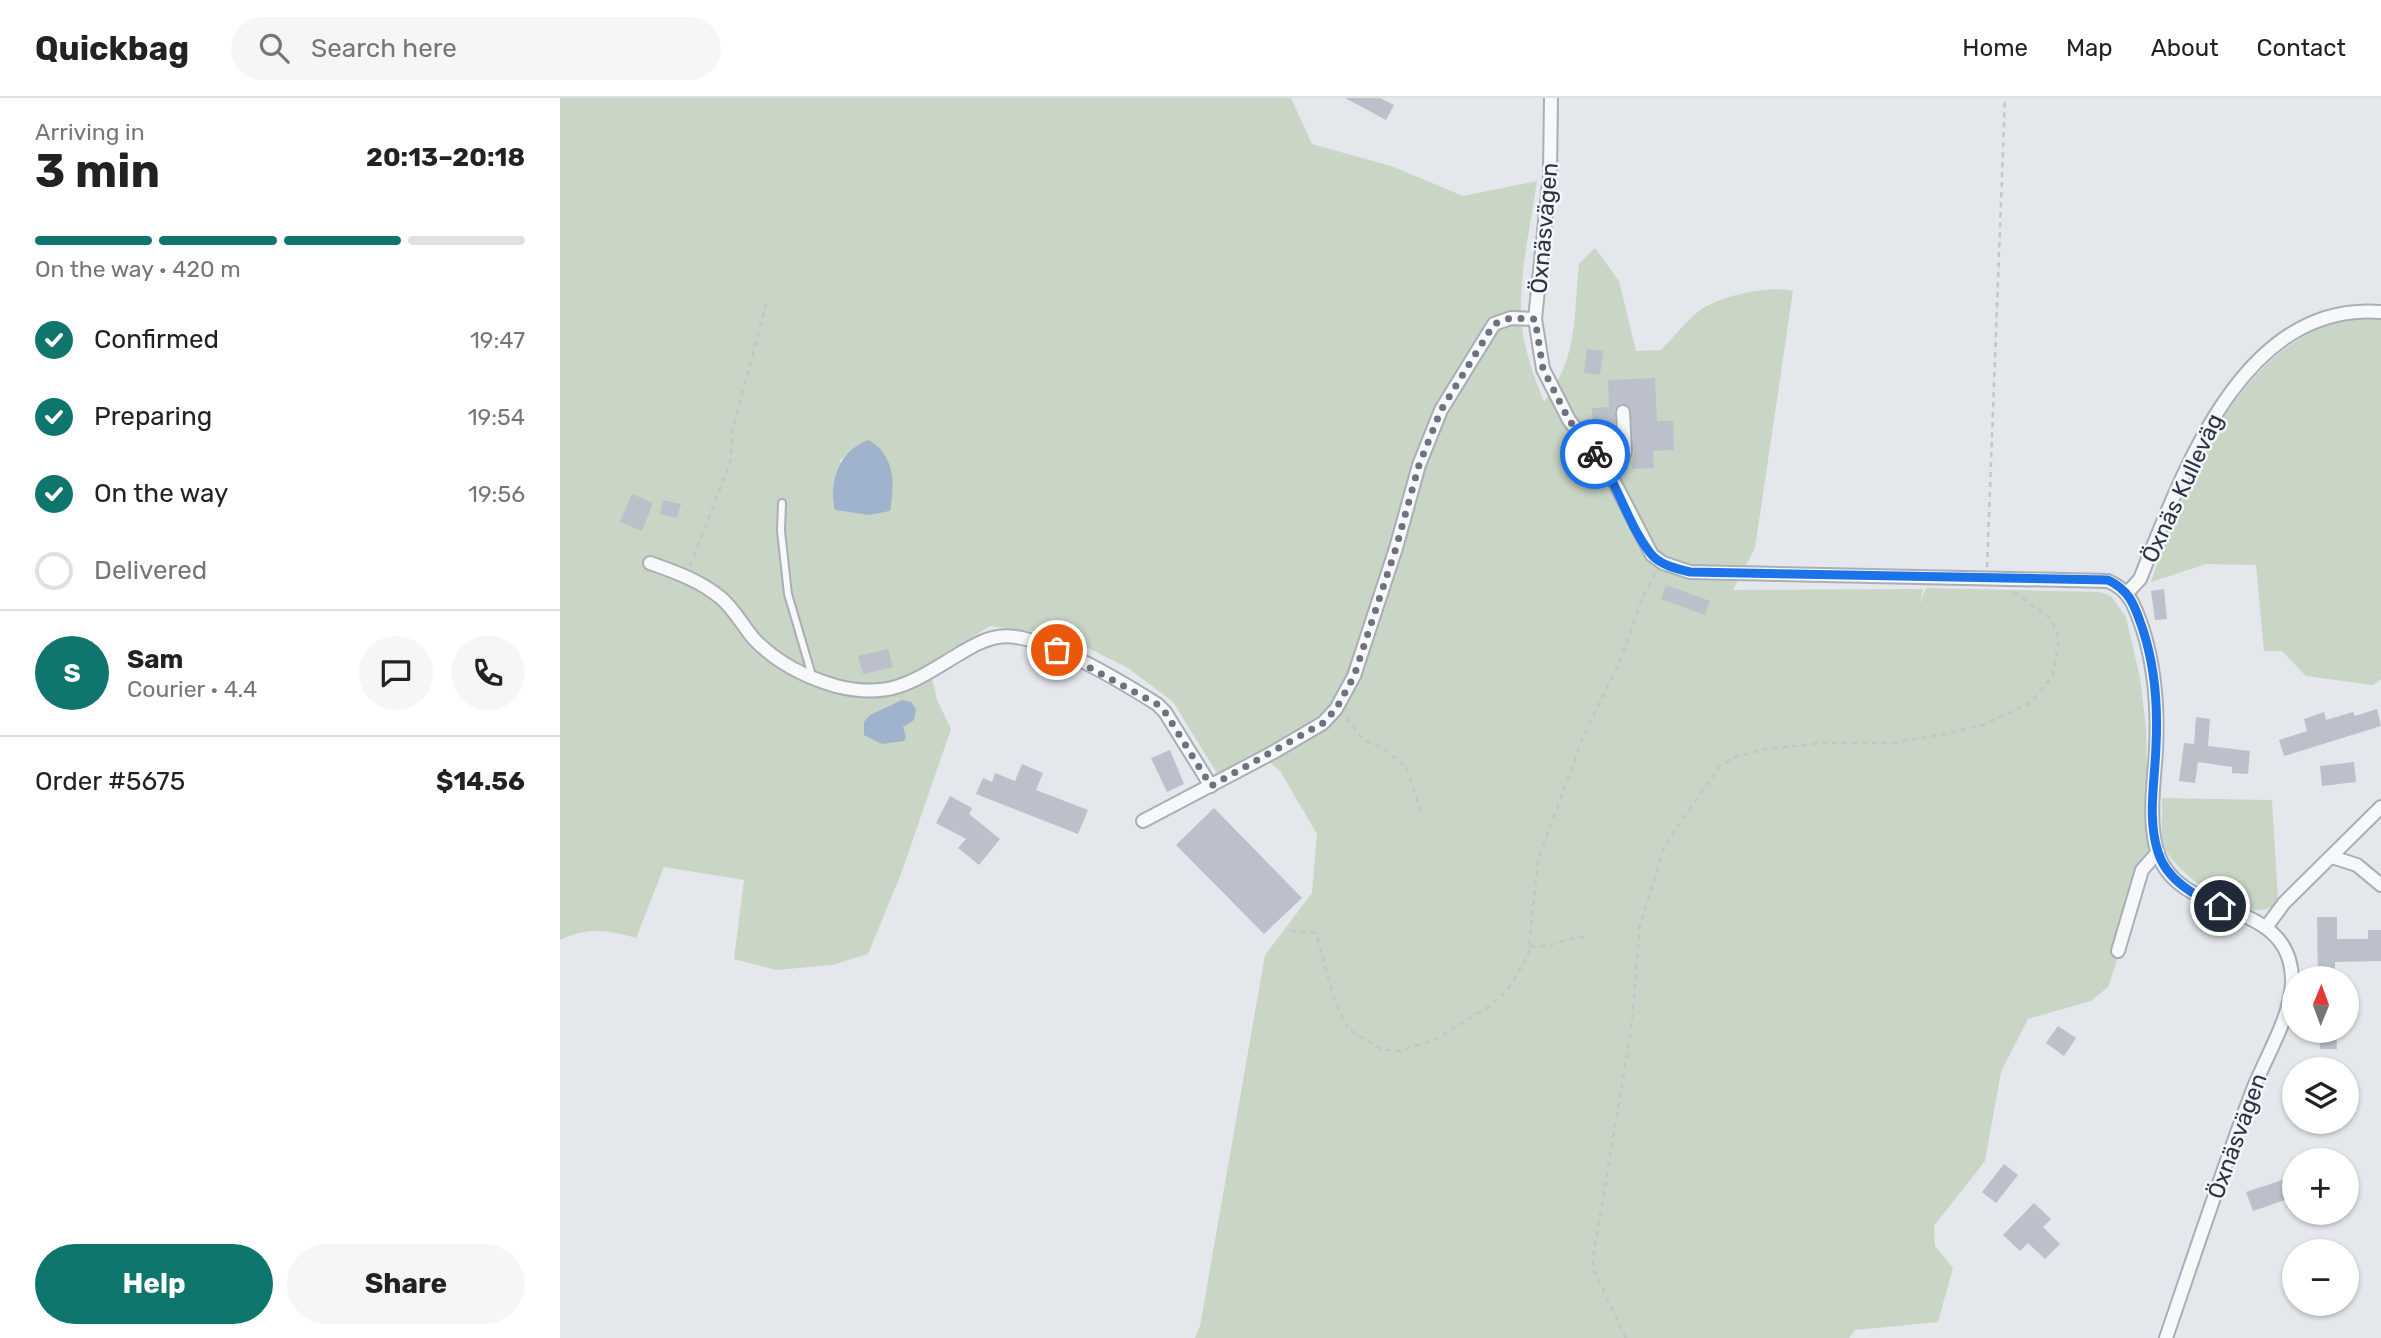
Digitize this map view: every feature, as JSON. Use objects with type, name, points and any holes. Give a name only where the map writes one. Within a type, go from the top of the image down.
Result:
[{"type":"street","name":"Öxnäsvägen","points":[[1551,98],[1550,174],[1535,319],[1543,369],[1569,420],[1608,470],[1645,544],[1652,555],[1663,563]]},
{"type":"street","name":"Öxnäs Kulleväg","points":[[2127,593],[2140,579],[2204,435],[2222,401],[2250,370],[2308,324],[2345,311],[2381,312]]},
{"type":"street","points":[[1143,821],[1323,723],[1336,709],[1354,676],[1396,548],[1419,465],[1441,410],[1494,324],[1511,318],[1535,319]]},
{"type":"street","points":[[1608,470],[1620,465],[1625,451],[1623,412]]},
{"type":"street","points":[[650,563],[687,576],[723,600],[755,639],[778,659],[813,679],[861,691],[905,687],[984,641],[1008,636],[1044,643],[1157,704],[1165,712],[1211,786]]},
{"type":"street","points":[[1663,563],[1703,573],[2108,580],[2127,593],[2145,636],[2156,696],[2153,818],[2158,852],[2164,866],[2189,891],[2267,926],[2284,903],[2381,807]]},
{"type":"street","points":[[2118,951],[2143,870],[2158,852]]},
{"type":"street","points":[[2332,857],[2357,865],[2381,885]]},
{"type":"street","name":"Öxnäsvägen","points":[[2166,1338],[2228,1156],[2289,1002],[2290,967],[2277,937],[2267,926]]},
{"type":"lane","points":[[782,503],[788,594],[813,679]]},
{"type":"path","points":[[1986,578],[2005,98]]},
{"type":"path","points":[[687,576],[730,463],[733,428],[766,304]]},
{"type":"path","points":[[1291,931],[1316,933],[1332,992],[1349,1029],[1388,1050],[1415,1047],[1435,1040],[1507,992],[1520,973],[1530,946],[1538,860],[1583,737],[1620,661],[1642,599],[1663,563]]},
{"type":"path","points":[[1626,1338],[1597,1278],[1592,1257],[1632,1031],[1640,925],[1665,845],[1719,767],[1735,757],[1766,749],[1823,743],[1892,743],[1940,735],[1983,725],[2030,703],[2053,677],[2059,638],[2051,619],[2017,596],[2012,587],[2012,578]]},
{"type":"path","points":[[1336,709],[1350,720],[1363,740],[1381,747],[1406,767],[1421,812]]},
{"type":"path","points":[[1530,946],[1543,947],[1564,938],[1589,937]]},
{"type":"green space","points":[[560,98],[1291,98],[1312,144],[1394,167],[1463,196],[1537,181],[1525,258],[1521,315],[1527,352],[1544,402],[1563,369],[1569,352],[1575,319],[1579,264],[1595,248],[1619,281],[1636,351],[1661,350],[1694,315],[1719,301],[1744,293],[1771,289],[1793,291],[1755,548],[1733,590],[1923,589],[1920,604],[1926,588],[2100,592],[2111,596],[2126,617],[2140,678],[2146,727],[2149,862],[2108,987],[2091,1001],[2028,1019],[2001,1072],[1985,1161],[1934,1226],[1935,1246],[1953,1268],[1938,1322],[1855,1330],[1849,1338],[1195,1338],[1200,1326],[1265,955],[1312,893],[1317,834],[1280,771],[1257,752],[1217,773],[1173,702],[1128,668],[1062,635],[990,626],[929,664],[937,700],[951,729],[901,874],[868,954],[832,965],[776,970],[734,959],[744,880],[664,867],[636,938],[598,931],[580,933],[560,940]],"holes":[[[847,455],[890,511],[882,512],[839,461]]]},
{"type":"green space","points":[[2357,318],[2381,320],[2381,679],[2373,685],[2306,676],[2282,651],[2264,651],[2256,565],[2206,564],[2151,582],[2200,460],[2222,420],[2248,384],[2279,353],[2315,330]]},
{"type":"green space","points":[[2162,798],[2272,800],[2278,901],[2267,909],[2253,910],[2236,906],[2219,898],[2187,875],[2175,863],[2165,846],[2162,833]]},
{"type":"water","points":[[869,440],[884,454],[891,471],[890,511],[869,515],[835,510],[833,488],[838,468],[850,451]]},
{"type":"water","points":[[902,700],[911,702],[916,709],[914,720],[903,727],[906,737],[904,741],[882,744],[864,735],[864,722],[870,715]]},
{"type":"building","points":[[1345,98],[1380,98],[1394,105],[1386,120]]},
{"type":"building","points":[[1587,349],[1603,351],[1600,375],[1584,373]]},
{"type":"building","points":[[1655,378],[1657,421],[1673,421],[1674,450],[1653,451],[1654,468],[1632,469],[1634,451],[1630,407],[1622,403],[1615,409],[1616,444],[1600,445],[1594,437],[1592,408],[1609,407],[1608,380]]},
{"type":"building","points":[[1586,456],[1592,464],[1596,480],[1577,485],[1571,460]]},
{"type":"building","points":[[632,494],[653,503],[642,531],[620,522]]},
{"type":"building","points":[[663,500],[681,504],[677,518],[660,514]]},
{"type":"building","points":[[1666,585],[1710,601],[1705,615],[1661,599]]},
{"type":"building","points":[[2164,589],[2167,619],[2155,620],[2151,591]]},
{"type":"building","points":[[888,649],[893,667],[863,674],[858,656]]},
{"type":"building","points":[[2377,709],[2381,726],[2284,756],[2279,740],[2307,731],[2304,719],[2324,712],[2326,720],[2353,712],[2355,716]]},
{"type":"building","points":[[2196,717],[2210,719],[2208,746],[2250,751],[2248,774],[2232,773],[2232,767],[2198,762],[2195,783],[2179,781],[2184,743],[2194,744]]},
{"type":"building","points":[[1170,750],[1184,784],[1167,792],[1151,758]]},
{"type":"building","points":[[2354,762],[2356,782],[2322,786],[2320,766]]},
{"type":"building","points":[[1022,764],[1043,773],[1036,790],[1088,810],[1078,834],[976,794],[983,778],[992,782],[995,773],[1015,781]]},
{"type":"building","points":[[950,796],[972,808],[969,814],[1000,839],[979,865],[958,848],[966,839],[936,823]]},
{"type":"building","points":[[1214,808],[1302,898],[1264,934],[1176,845]]},
{"type":"building","points":[[2317,917],[2337,917],[2337,939],[2368,939],[2368,930],[2381,930],[2381,961],[2335,962],[2335,966],[2318,966]]},
{"type":"building","points":[[2058,1026],[2076,1038],[2064,1056],[2046,1043]]},
{"type":"building","points":[[2320,1043],[2337,1043],[2337,1049],[2320,1049]]},
{"type":"building","points":[[2004,1164],[2018,1175],[1996,1203],[1982,1192]]},
{"type":"building","points":[[2282,1180],[2282,1201],[2253,1211],[2246,1192]]},
{"type":"building","points":[[2034,1203],[2051,1219],[2043,1227],[2060,1244],[2045,1259],[2028,1243],[2020,1251],[2003,1235]]},
{"type":"way so far","points":[[1057,650],[1157,704],[1165,712],[1211,786],[1323,723],[1342,700],[1354,676],[1376,610],[1431,432],[1452,390],[1494,324],[1511,318],[1535,319],[1543,369],[1569,420],[1595,454]]},
{"type":"route","points":[[1595,454],[1608,470],[1652,555],[1676,569],[1703,573],[2108,580],[2119,586],[2134,602],[2152,668],[2157,710],[2153,818],[2158,852],[2164,866],[2189,891],[2220,906]]}]
